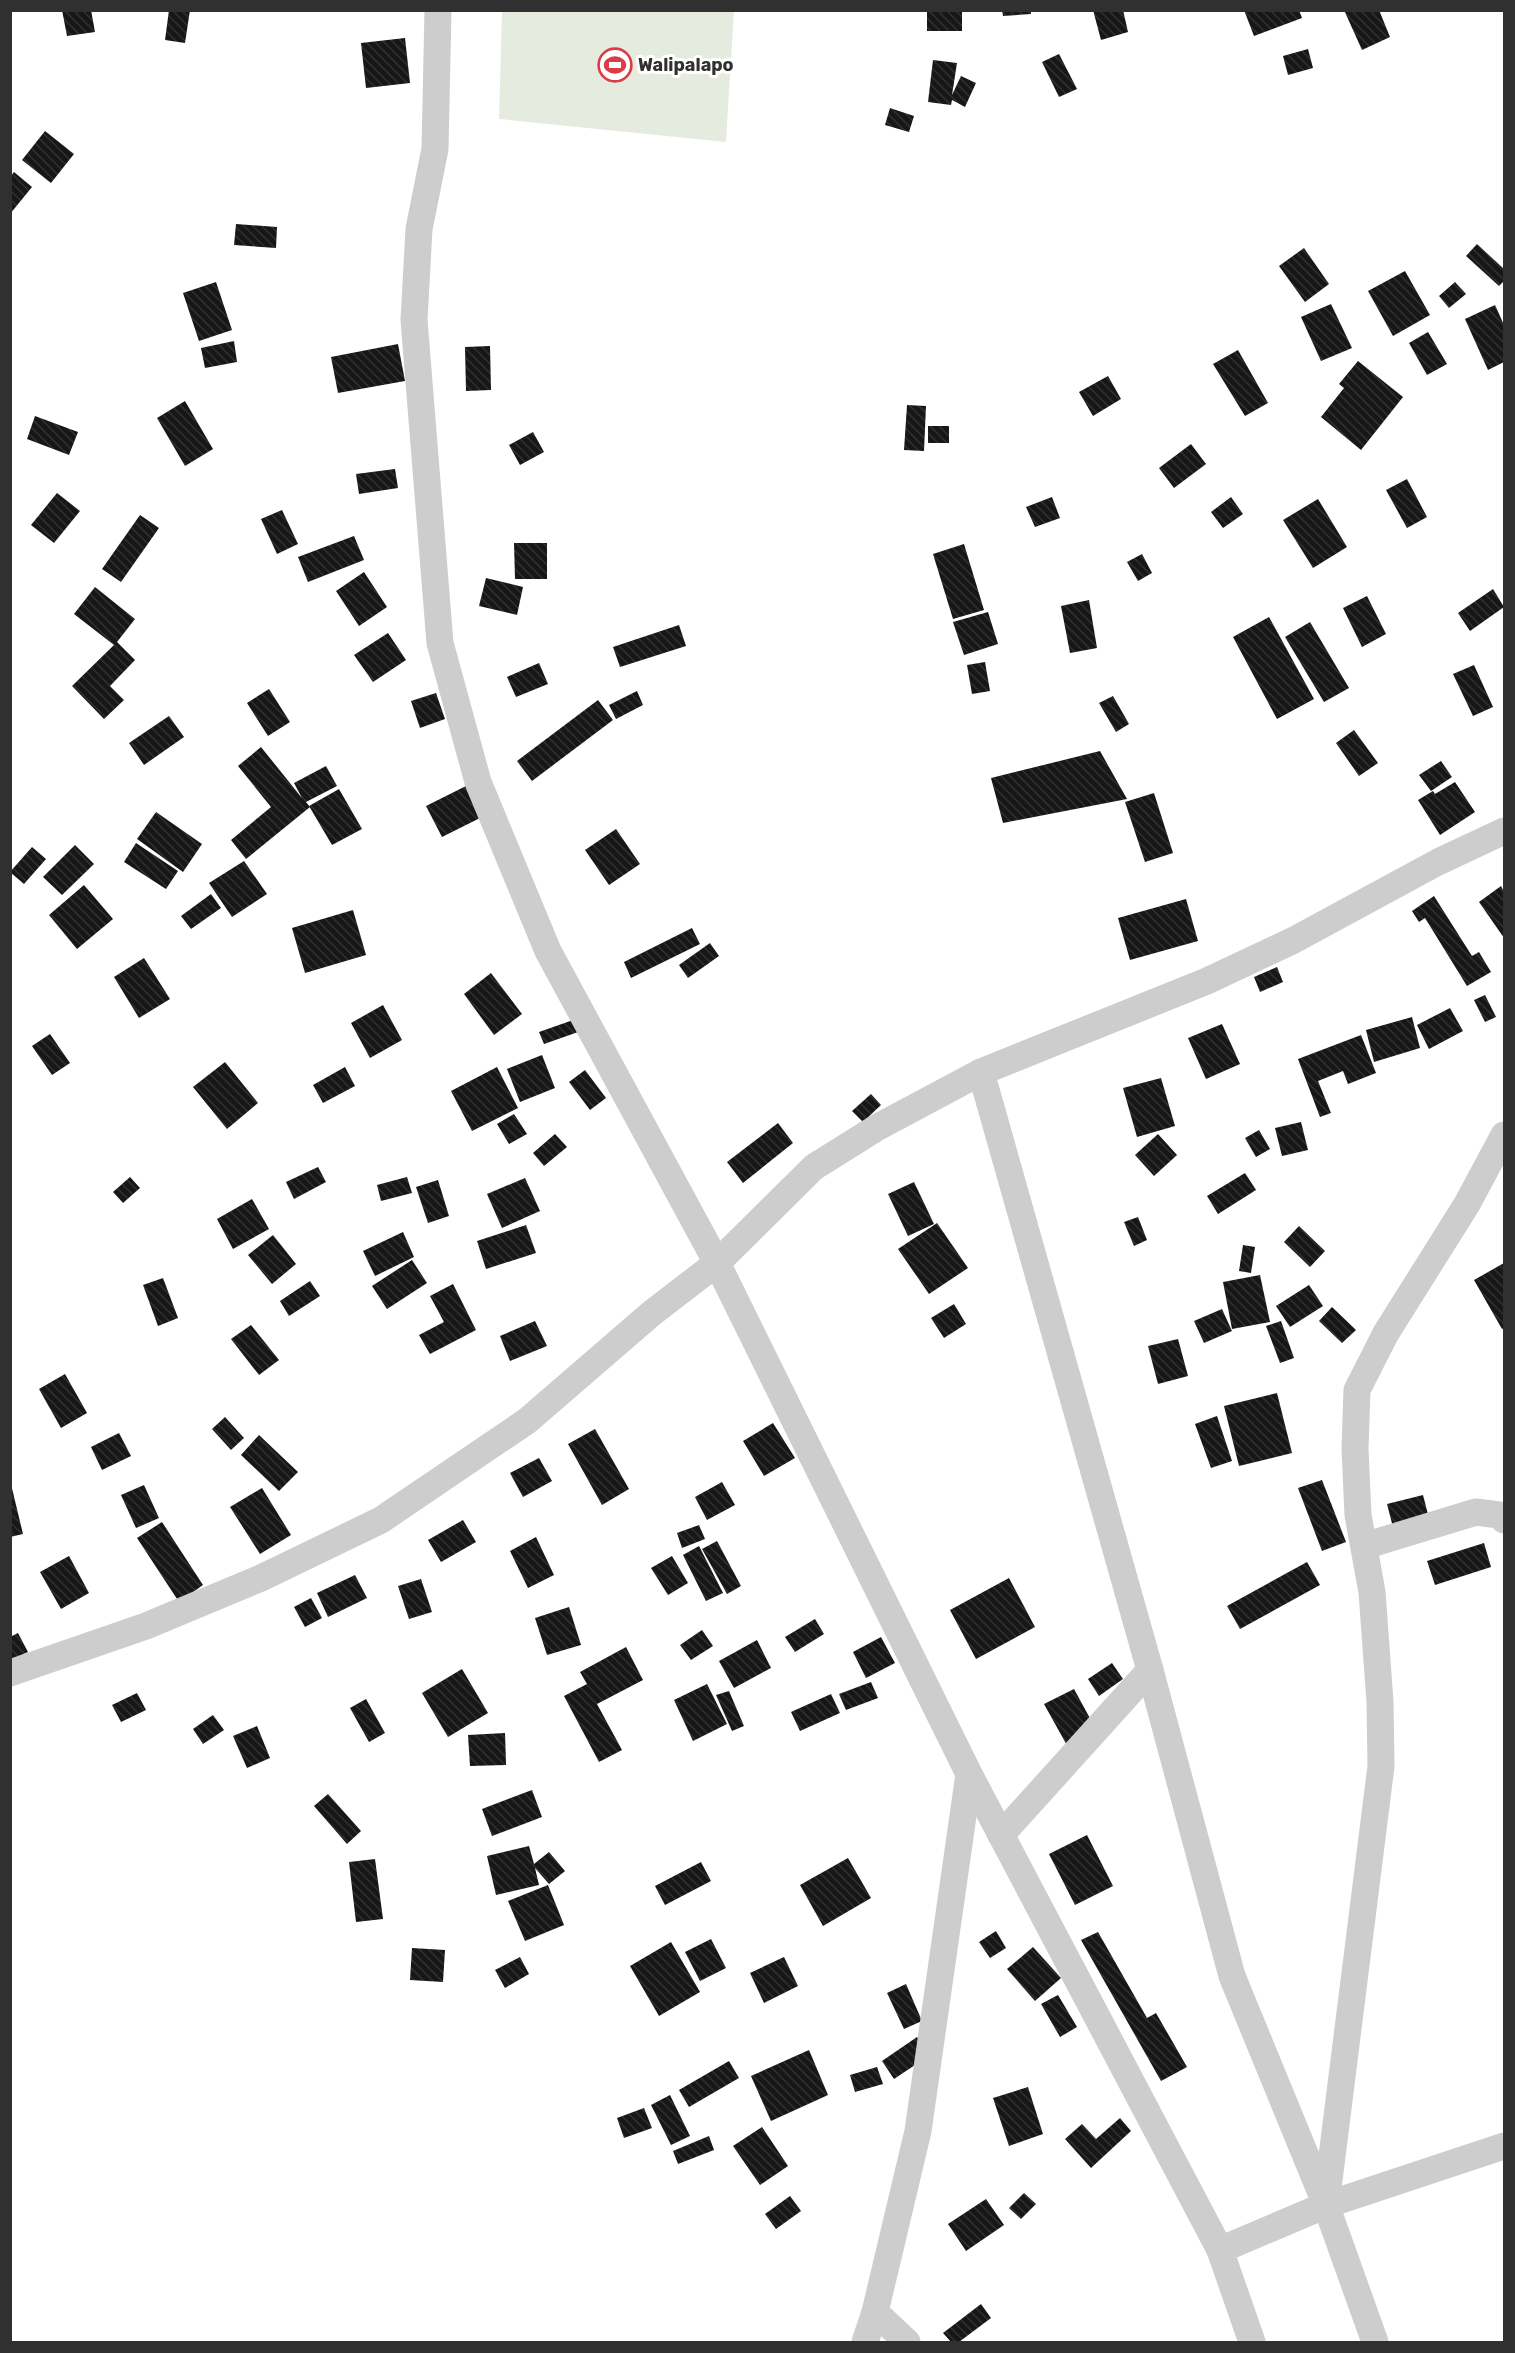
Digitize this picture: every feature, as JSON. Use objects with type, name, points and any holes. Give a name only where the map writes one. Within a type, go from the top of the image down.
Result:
[{"type":"street","points":[[438,10],[435,149],[419,229],[414,320],[440,643],[478,782],[548,951],[717,1263],[969,1774],[1220,2250],[1252,2343]]},
{"type":"street","points":[[10,1673],[146,1626],[261,1578],[381,1520],[527,1420],[652,1313],[717,1263],[814,1167],[878,1127],[981,1072],[1207,981],[1294,939],[1438,862],[1504,831]]},
{"type":"street","points":[[981,1072],[1150,1670],[1232,1976],[1326,2205],[1375,2343]]},
{"type":"street","points":[[1326,2205],[1381,1766],[1380,1702],[1372,1592],[1358,1515],[1355,1449],[1358,1390],[1386,1333],[1467,1204],[1504,1135]]},
{"type":"street","points":[[1364,1546],[1476,1512],[1498,1515],[1504,1520]]},
{"type":"street","points":[[1001,1834],[1150,1670]]},
{"type":"street","points":[[865,2343],[875,2312],[918,2131],[969,1774]]},
{"type":"street","points":[[1220,2250],[1326,2205],[1504,2146]]},
{"type":"street","points":[[875,2312],[907,2343]]},
{"type":"shaded area","name":"Walipalapo","points":[[502,11],[734,11],[726,142],[499,119]]},
{"type":"building","points":[[62,10],[91,10],[95,32],[67,36]]},
{"type":"building","points":[[169,10],[190,10],[185,43],[165,40]]},
{"type":"building","points":[[1002,10],[1031,10],[1031,14],[1003,16]]},
{"type":"building","points":[[1093,10],[1123,10],[1128,32],[1101,40]]},
{"type":"building","points":[[1244,10],[1299,10],[1302,18],[1254,36]]},
{"type":"building","points":[[1344,10],[1379,10],[1390,37],[1362,50]]},
{"type":"building","points":[[927,11],[962,11],[962,31],[927,31]]},
{"type":"building","points":[[405,38],[410,83],[366,88],[361,43]]},
{"type":"building","points":[[1308,49],[1313,68],[1288,75],[1283,56]]},
{"type":"building","points":[[1059,54],[1077,89],[1059,97],[1042,62]]},
{"type":"building","points":[[933,60],[957,63],[952,95],[961,76],[976,83],[965,107],[952,100],[951,105],[928,102]]},
{"type":"building","points":[[890,108],[914,116],[909,132],[885,125]]},
{"type":"building","points":[[45,131],[74,154],[51,183],[22,160]]},
{"type":"building","points":[[14,172],[32,187],[10,214],[10,177]]},
{"type":"building","points":[[236,224],[277,227],[276,248],[234,245]]},
{"type":"building","points":[[1477,244],[1504,269],[1504,281],[1499,286],[1466,256]]},
{"type":"building","points":[[1304,248],[1329,284],[1305,302],[1279,266]]},
{"type":"building","points":[[1405,271],[1430,315],[1393,336],[1368,291]]},
{"type":"building","points":[[216,282],[232,330],[199,341],[183,293]]},
{"type":"building","points":[[1455,282],[1466,294],[1449,308],[1439,296]]},
{"type":"building","points":[[1331,304],[1352,348],[1321,361],[1301,317]]},
{"type":"building","points":[[1495,305],[1504,325],[1504,362],[1488,370],[1465,319]]},
{"type":"building","points":[[1428,332],[1447,364],[1427,375],[1409,343]]},
{"type":"building","points":[[234,341],[237,362],[205,368],[201,348]]},
{"type":"building","points":[[398,344],[405,381],[338,393],[331,357]]},
{"type":"building","points":[[490,346],[491,390],[466,391],[465,347]]},
{"type":"building","points":[[1238,350],[1268,403],[1245,416],[1213,364]]},
{"type":"building","points":[[1358,361],[1403,397],[1361,450],[1321,417],[1344,388],[1339,384]]},
{"type":"building","points":[[1108,376],[1121,399],[1093,416],[1079,392]]},
{"type":"building","points":[[185,401],[213,449],[185,466],[157,418]]},
{"type":"building","points":[[907,405],[926,406],[924,451],[904,450]]},
{"type":"building","points":[[35,416],[78,432],[69,455],[27,439]]},
{"type":"building","points":[[928,426],[949,426],[949,443],[928,443]]},
{"type":"building","points":[[533,432],[544,452],[520,465],[509,445]]},
{"type":"building","points":[[1191,444],[1206,464],[1174,488],[1159,468]]},
{"type":"building","points":[[395,469],[398,488],[359,494],[356,474]]},
{"type":"building","points":[[1407,479],[1427,517],[1407,528],[1386,490]]},
{"type":"building","points":[[57,493],[80,511],[54,543],[31,525]]},
{"type":"building","points":[[1052,497],[1060,518],[1035,527],[1026,507]]},
{"type":"building","points":[[1231,497],[1243,514],[1223,528],[1211,512]]},
{"type":"building","points":[[1318,499],[1347,547],[1313,568],[1283,520]]},
{"type":"building","points":[[282,510],[298,544],[277,554],[261,519]]},
{"type":"building","points":[[140,515],[159,528],[121,582],[102,569]]},
{"type":"building","points":[[354,536],[364,560],[308,582],[298,557]]},
{"type":"building","points":[[514,543],[547,543],[547,579],[515,579]]},
{"type":"building","points":[[964,544],[984,610],[953,619],[933,554]]},
{"type":"building","points":[[1142,554],[1152,573],[1138,581],[1127,562]]},
{"type":"building","points":[[364,572],[387,607],[359,626],[336,591]]},
{"type":"building","points":[[486,578],[523,587],[517,615],[479,606]]},
{"type":"building","points":[[95,587],[135,619],[117,642],[135,660],[110,686],[124,700],[104,719],[72,686],[114,645],[74,614]]},
{"type":"building","points":[[1493,589],[1504,607],[1470,631],[1458,613]]},
{"type":"building","points":[[1367,596],[1386,634],[1362,647],[1343,608]]},
{"type":"building","points":[[1089,600],[1097,648],[1070,653],[1061,606]]},
{"type":"building","points":[[988,612],[998,644],[964,655],[953,622]]},
{"type":"building","points":[[1269,617],[1314,699],[1277,719],[1233,637]]},
{"type":"building","points":[[1310,622],[1349,688],[1324,702],[1285,637]]},
{"type":"building","points":[[679,625],[686,646],[620,667],[613,647]]},
{"type":"building","points":[[388,633],[406,660],[373,682],[354,655]]},
{"type":"building","points":[[985,662],[990,691],[972,694],[967,665]]},
{"type":"building","points":[[539,663],[548,684],[516,697],[507,677]]},
{"type":"building","points":[[1474,665],[1493,707],[1473,716],[1453,674]]},
{"type":"building","points":[[269,689],[290,722],[268,736],[247,703]]},
{"type":"building","points":[[637,691],[643,705],[616,719],[609,705]]},
{"type":"building","points":[[436,693],[445,719],[420,728],[411,701]]},
{"type":"building","points":[[1113,696],[1129,724],[1116,732],[1099,703]]},
{"type":"building","points":[[598,700],[613,720],[532,781],[517,761]]},
{"type":"building","points":[[169,716],[184,737],[144,765],[129,743]]},
{"type":"building","points":[[1354,730],[1378,763],[1359,776],[1336,743]]},
{"type":"building","points":[[261,747],[302,798],[294,783],[326,766],[337,786],[306,802],[310,807],[246,859],[231,840],[271,807],[238,766]]},
{"type":"building","points":[[1100,751],[1127,799],[1003,823],[991,778]]},
{"type":"building","points":[[1441,761],[1452,777],[1431,791],[1419,775]]},
{"type":"building","points":[[474,782],[490,813],[442,837],[426,806]]},
{"type":"building","points":[[1455,782],[1475,812],[1440,835],[1418,800],[1433,791],[1435,794]]},
{"type":"building","points":[[339,789],[362,829],[332,845],[309,806]]},
{"type":"building","points":[[1154,793],[1173,853],[1145,862],[1125,802]]},
{"type":"building","points":[[156,812],[202,844],[183,872],[137,839]]},
{"type":"building","points":[[616,829],[640,864],[609,885],[585,850]]},
{"type":"building","points":[[136,843],[178,871],[166,889],[124,862]]},
{"type":"building","points":[[75,845],[94,864],[62,895],[43,877]]},
{"type":"building","points":[[32,847],[46,859],[24,884],[10,872]]},
{"type":"building","points":[[244,861],[267,894],[232,917],[209,883]]},
{"type":"building","points":[[84,885],[113,919],[77,949],[49,915]]},
{"type":"building","points":[[1501,886],[1504,892],[1504,938],[1479,902]]},
{"type":"building","points":[[211,894],[221,908],[191,929],[181,916]]},
{"type":"building","points":[[1434,896],[1472,956],[1479,952],[1491,972],[1467,986],[1425,918],[1419,922],[1412,911]]},
{"type":"building","points":[[1186,899],[1198,941],[1130,960],[1118,918]]},
{"type":"building","points":[[353,910],[366,955],[305,973],[292,928]]},
{"type":"building","points":[[692,928],[700,944],[631,978],[624,962]]},
{"type":"building","points":[[710,943],[719,956],[688,978],[679,965]]},
{"type":"building","points":[[144,958],[170,999],[139,1018],[114,977]]},
{"type":"building","points":[[1277,967],[1283,982],[1260,992],[1254,977]]},
{"type":"building","points":[[491,973],[522,1014],[494,1035],[464,994]]},
{"type":"building","points":[[1485,995],[1496,1017],[1485,1022],[1474,1000]]},
{"type":"building","points":[[383,1005],[402,1040],[370,1058],[351,1023]]},
{"type":"building","points":[[1450,1008],[1463,1031],[1429,1049],[1417,1025]]},
{"type":"building","points":[[1412,1017],[1420,1048],[1374,1062],[1366,1030]]},
{"type":"building","points":[[576,1019],[581,1031],[544,1044],[539,1032]]},
{"type":"building","points":[[1222,1024],[1240,1064],[1206,1079],[1188,1038]]},
{"type":"building","points":[[50,1034],[70,1063],[52,1075],[32,1046]]},
{"type":"building","points":[[1361,1035],[1376,1073],[1348,1084],[1343,1071],[1318,1081],[1331,1113],[1320,1117],[1298,1059]]},
{"type":"building","points":[[542,1055],[555,1088],[520,1102],[507,1069]]},
{"type":"building","points":[[225,1062],[258,1103],[227,1129],[193,1087]]},
{"type":"building","points":[[345,1067],[355,1086],[323,1103],[313,1085]]},
{"type":"building","points":[[497,1067],[518,1108],[472,1131],[451,1091]]},
{"type":"building","points":[[585,1070],[606,1098],[590,1110],[569,1082]]},
{"type":"building","points":[[1161,1078],[1175,1126],[1137,1137],[1123,1088]]},
{"type":"building","points":[[871,1094],[881,1105],[863,1122],[852,1111]]},
{"type":"building","points":[[514,1114],[527,1134],[509,1144],[497,1124]]},
{"type":"building","points":[[1301,1122],[1308,1150],[1282,1156],[1275,1128]]},
{"type":"building","points":[[778,1123],[793,1143],[743,1183],[727,1162]]},
{"type":"building","points":[[1259,1130],[1270,1149],[1256,1157],[1245,1138]]},
{"type":"building","points":[[555,1134],[567,1147],[544,1166],[533,1153]]},
{"type":"building","points":[[1158,1134],[1177,1155],[1154,1176],[1135,1155]]},
{"type":"building","points":[[318,1167],[326,1182],[294,1199],[286,1182]]},
{"type":"building","points":[[1245,1173],[1256,1190],[1218,1214],[1207,1196]]},
{"type":"building","points":[[130,1177],[140,1188],[123,1203],[113,1192]]},
{"type":"building","points":[[407,1177],[412,1193],[381,1201],[377,1185]]},
{"type":"building","points":[[525,1178],[540,1211],[502,1228],[487,1194]]},
{"type":"building","points":[[438,1180],[449,1216],[428,1223],[416,1187]]},
{"type":"building","points":[[914,1182],[934,1224],[908,1236],[888,1194]]},
{"type":"building","points":[[252,1199],[269,1229],[233,1249],[217,1219]]},
{"type":"building","points":[[1138,1217],[1147,1240],[1134,1246],[1124,1222]]},
{"type":"building","points":[[937,1223],[968,1268],[929,1294],[898,1249]]},
{"type":"building","points":[[526,1225],[536,1253],[486,1269],[477,1241]]},
{"type":"building","points":[[1299,1226],[1325,1251],[1310,1267],[1284,1242]]},
{"type":"building","points":[[403,1232],[414,1257],[375,1276],[363,1251]]},
{"type":"building","points":[[273,1235],[296,1264],[272,1284],[248,1255]]},
{"type":"building","points":[[1243,1245],[1255,1247],[1251,1273],[1239,1271]]},
{"type":"building","points":[[412,1260],[427,1283],[387,1309],[372,1286]]},
{"type":"building","points":[[1504,1263],[1504,1328],[1502,1329],[1474,1280]]},
{"type":"building","points":[[1260,1275],[1270,1322],[1232,1329],[1223,1282]]},
{"type":"building","points":[[163,1278],[178,1318],[158,1326],[143,1285]]},
{"type":"building","points":[[310,1281],[320,1296],[289,1316],[280,1301]]},
{"type":"building","points":[[453,1284],[476,1330],[430,1354],[419,1335],[444,1322],[430,1296]]},
{"type":"building","points":[[1309,1285],[1323,1306],[1290,1327],[1276,1306]]},
{"type":"building","points":[[954,1304],[966,1324],[944,1338],[931,1318]]},
{"type":"building","points":[[1332,1307],[1356,1330],[1342,1343],[1319,1321]]},
{"type":"building","points":[[1222,1309],[1232,1331],[1204,1343],[1194,1321]]},
{"type":"building","points":[[535,1321],[547,1346],[510,1361],[500,1336]]},
{"type":"building","points":[[1281,1321],[1294,1358],[1280,1363],[1266,1326]]},
{"type":"building","points":[[251,1325],[279,1360],[259,1375],[231,1339]]},
{"type":"building","points":[[1178,1339],[1188,1376],[1158,1384],[1148,1346]]},
{"type":"building","points":[[65,1374],[87,1413],[61,1428],[39,1389]]},
{"type":"building","points":[[1277,1393],[1292,1453],[1239,1466],[1224,1406]]},
{"type":"building","points":[[1217,1416],[1232,1461],[1211,1468],[1195,1424]]},
{"type":"building","points":[[225,1417],[244,1438],[231,1450],[212,1429]]},
{"type":"building","points":[[773,1423],[795,1458],[764,1476],[743,1441]]},
{"type":"building","points":[[595,1429],[629,1489],[602,1505],[568,1444]]},
{"type":"building","points":[[119,1433],[131,1456],[102,1470],[91,1447]]},
{"type":"building","points":[[259,1435],[298,1472],[279,1491],[241,1455]]},
{"type":"building","points":[[539,1458],[552,1481],[523,1497],[510,1473]]},
{"type":"building","points":[[10,1480],[23,1534],[10,1537]]},
{"type":"building","points":[[1322,1480],[1346,1542],[1322,1551],[1298,1488]]},
{"type":"building","points":[[722,1482],[735,1505],[707,1520],[695,1497]]},
{"type":"building","points":[[144,1485],[159,1518],[136,1528],[121,1495]]},
{"type":"building","points":[[262,1488],[291,1535],[260,1554],[230,1507]]},
{"type":"building","points":[[1423,1495],[1432,1530],[1396,1539],[1387,1504]]},
{"type":"building","points":[[463,1520],[476,1542],[441,1562],[428,1540]]},
{"type":"building","points":[[162,1522],[203,1585],[179,1602],[137,1538]]},
{"type":"building","points":[[699,1525],[705,1539],[682,1548],[677,1533]]},
{"type":"building","points":[[536,1537],[554,1575],[528,1588],[510,1551]]},
{"type":"building","points":[[717,1541],[741,1586],[727,1594],[702,1549]]},
{"type":"building","points":[[1484,1543],[1491,1567],[1435,1585],[1427,1561]]},
{"type":"building","points":[[699,1546],[723,1593],[706,1601],[683,1555]]},
{"type":"building","points":[[69,1556],[89,1593],[61,1609],[40,1572]]},
{"type":"building","points":[[672,1556],[688,1583],[668,1595],[651,1568]]},
{"type":"building","points":[[1307,1562],[1320,1585],[1240,1629],[1227,1606]]},
{"type":"building","points":[[355,1575],[367,1598],[328,1617],[317,1593]]},
{"type":"building","points":[[1009,1578],[1035,1627],[976,1659],[950,1610]]},
{"type":"building","points":[[421,1579],[432,1612],[409,1619],[398,1586]]},
{"type":"building","points":[[311,1598],[322,1618],[305,1627],[294,1607]]},
{"type":"building","points":[[569,1607],[581,1645],[547,1655],[535,1618]]},
{"type":"building","points":[[815,1619],[824,1634],[795,1652],[785,1637]]},
{"type":"building","points":[[702,1630],[713,1646],[691,1660],[680,1645]]},
{"type":"building","points":[[18,1633],[28,1652],[10,1660],[10,1637]]},
{"type":"building","points":[[881,1637],[895,1663],[866,1678],[853,1652]]},
{"type":"building","points":[[757,1640],[771,1668],[734,1688],[719,1661]]},
{"type":"building","points":[[626,1647],[643,1680],[597,1704],[622,1750],[599,1762],[564,1696],[587,1684],[580,1672]]},
{"type":"building","points":[[1112,1663],[1123,1679],[1099,1696],[1088,1679]]},
{"type":"building","points":[[462,1669],[488,1713],[448,1737],[422,1693]]},
{"type":"building","points":[[871,1682],[878,1698],[846,1710],[839,1694]]},
{"type":"building","points":[[707,1684],[727,1724],[693,1741],[674,1700]]},
{"type":"building","points":[[1074,1689],[1098,1733],[1069,1749],[1044,1704]]},
{"type":"building","points":[[729,1691],[744,1726],[732,1731],[716,1695]]},
{"type":"building","points":[[137,1693],[146,1710],[121,1722],[112,1705]]},
{"type":"building","points":[[831,1694],[840,1713],[800,1731],[791,1712]]},
{"type":"building","points":[[366,1699],[385,1733],[369,1742],[350,1708]]},
{"type":"building","points":[[213,1715],[224,1730],[203,1744],[193,1729]]},
{"type":"building","points":[[257,1726],[270,1758],[247,1768],[233,1736]]},
{"type":"building","points":[[505,1733],[506,1765],[470,1766],[468,1735]]},
{"type":"building","points":[[532,1790],[542,1817],[492,1836],[482,1809]]},
{"type":"building","points":[[328,1794],[361,1831],[347,1844],[314,1806]]},
{"type":"building","points":[[1087,1835],[1113,1886],[1075,1905],[1049,1854]]},
{"type":"building","points":[[529,1846],[534,1864],[549,1852],[565,1871],[549,1884],[535,1868],[539,1885],[496,1895],[487,1856]]},
{"type":"building","points":[[848,1858],[871,1898],[823,1926],[800,1885]]},
{"type":"building","points":[[375,1859],[383,1919],[356,1922],[349,1862]]},
{"type":"building","points":[[701,1862],[711,1881],[665,1905],[655,1886]]},
{"type":"building","points":[[548,1885],[564,1925],[525,1941],[508,1901]]},
{"type":"building","points":[[996,1931],[1006,1948],[990,1958],[979,1942]]},
{"type":"building","points":[[1098,1932],[1147,2018],[1156,2013],[1187,2067],[1161,2081],[1081,1940]]},
{"type":"building","points":[[711,1939],[726,1968],[700,1981],[685,1952]]},
{"type":"building","points":[[671,1942],[700,1992],[659,2016],[630,1966]]},
{"type":"building","points":[[1033,1947],[1061,1978],[1035,2001],[1007,1969]]},
{"type":"building","points":[[412,1948],[445,1950],[443,1982],[410,1980]]},
{"type":"building","points":[[520,1957],[529,1974],[505,1988],[495,1970]]},
{"type":"building","points":[[784,1957],[798,1986],[764,2003],[750,1973]]},
{"type":"building","points":[[906,1984],[922,2021],[904,2029],[887,1993]]},
{"type":"building","points":[[1058,1995],[1077,2027],[1060,2037],[1041,2004]]},
{"type":"building","points":[[917,2037],[930,2055],[894,2079],[882,2061]]},
{"type":"building","points":[[809,2050],[828,2095],[771,2121],[751,2076]]},
{"type":"building","points":[[729,2061],[739,2078],[689,2107],[679,2090]]},
{"type":"building","points":[[877,2067],[883,2084],[855,2092],[850,2075]]},
{"type":"building","points":[[1028,2087],[1043,2134],[1009,2146],[993,2098]]},
{"type":"building","points":[[670,2095],[690,2136],[671,2145],[651,2105]]},
{"type":"building","points":[[644,2108],[652,2128],[624,2138],[617,2118]]},
{"type":"building","points":[[1120,2118],[1131,2131],[1091,2168],[1065,2139],[1082,2124],[1096,2139]]},
{"type":"building","points":[[762,2127],[788,2166],[760,2185],[733,2146]]},
{"type":"building","points":[[709,2136],[714,2150],[678,2164],[673,2151]]},
{"type":"building","points":[[1024,2193],[1036,2204],[1021,2219],[1009,2208]]},
{"type":"building","points":[[790,2196],[801,2211],[776,2229],[765,2214]]},
{"type":"building","points":[[986,2199],[1004,2225],[966,2251],[948,2224]]},
{"type":"building","points":[[981,2304],[991,2318],[959,2342],[951,2342],[943,2333]]},
{"type":"place","name":"Walipalapo","points":[[615,65]]}]
